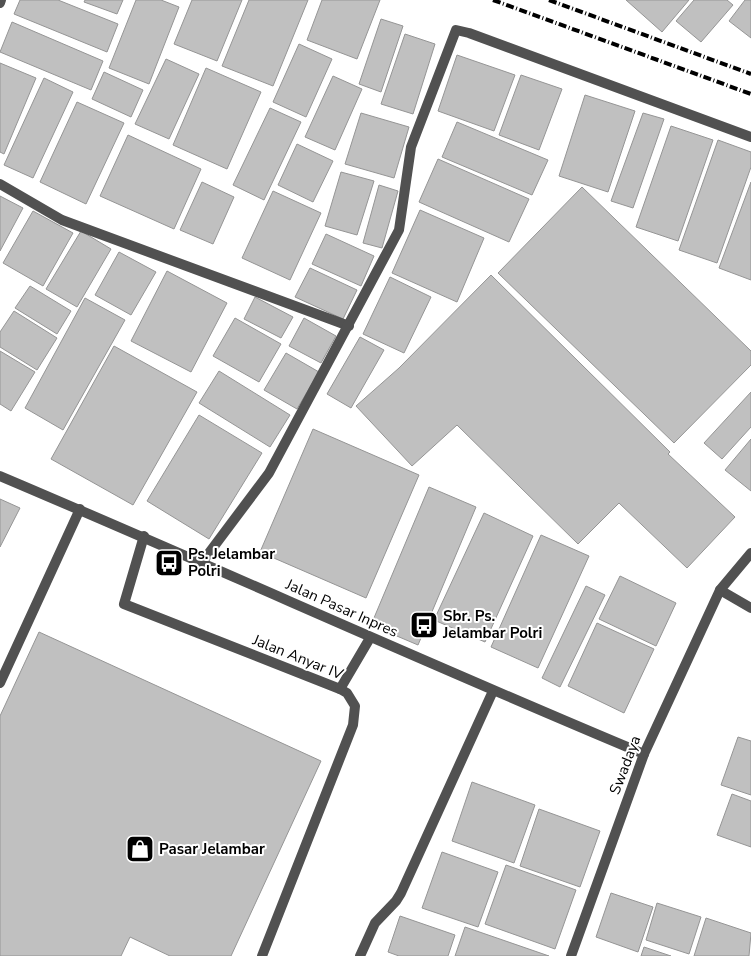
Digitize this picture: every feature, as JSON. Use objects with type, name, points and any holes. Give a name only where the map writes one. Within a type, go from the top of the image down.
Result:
[{"type":"street","points":[[203,561],[269,473],[399,230],[411,146],[456,30],[469,33],[751,137]]},
{"type":"street","points":[[0,184],[62,220],[349,326]]},
{"type":"street","name":"Jalan Pasar Inpres","points":[[0,476],[203,561],[370,638],[644,754]]},
{"type":"street","points":[[0,682],[80,509]]},
{"type":"street","name":"Jalan Anyar IV","points":[[144,536],[124,604],[340,689],[347,693],[355,706],[353,725],[262,956]]},
{"type":"street","name":"Swadaya","points":[[571,956],[644,754],[720,590],[751,553]]},
{"type":"street","points":[[720,590],[751,608]]},
{"type":"street","points":[[340,689],[370,638]]},
{"type":"street","points":[[360,956],[375,923],[401,893],[493,691]]},
{"type":"building","points":[[20,0],[58,0],[118,24],[107,52],[14,14]]},
{"type":"building","points":[[85,0],[123,0],[117,14],[84,2]]},
{"type":"building","points":[[136,0],[161,0],[179,7],[149,84],[109,68]]},
{"type":"building","points":[[192,0],[242,0],[217,61],[174,44]]},
{"type":"building","points":[[249,0],[308,0],[273,86],[222,66]]},
{"type":"building","points":[[322,0],[380,0],[357,59],[307,40]]},
{"type":"building","points":[[626,0],[689,0],[662,32]]},
{"type":"building","points":[[694,0],[727,0],[733,5],[701,42],[676,21]]},
{"type":"building","points":[[745,0],[751,0],[751,38],[729,21]]},
{"type":"building","points":[[381,19],[403,26],[381,92],[359,84]]},
{"type":"building","points":[[12,22],[103,61],[91,90],[0,52]]},
{"type":"building","points":[[405,34],[435,44],[413,114],[381,104]]},
{"type":"building","points":[[299,44],[332,59],[306,117],[273,102]]},
{"type":"building","points":[[457,55],[515,75],[494,131],[438,111]]},
{"type":"building","points":[[166,59],[199,74],[169,139],[135,124]]},
{"type":"building","points":[[0,63],[36,78],[4,154],[0,152]]},
{"type":"building","points":[[206,68],[261,92],[227,169],[173,145]]},
{"type":"building","points":[[104,72],[143,90],[131,117],[92,99]]},
{"type":"building","points":[[521,75],[562,89],[539,150],[499,135]]},
{"type":"building","points":[[333,76],[362,89],[335,150],[305,137]]},
{"type":"building","points":[[44,78],[73,92],[33,178],[4,165]]},
{"type":"building","points":[[585,95],[635,111],[608,192],[559,176]]},
{"type":"building","points":[[77,102],[124,123],[86,204],[40,182]]},
{"type":"building","points":[[270,108],[301,122],[264,200],[233,185]]},
{"type":"building","points":[[361,113],[409,127],[394,178],[345,164]]},
{"type":"building","points":[[643,113],[664,119],[633,208],[611,201]]},
{"type":"building","points":[[457,122],[548,160],[532,195],[442,157]]},
{"type":"building","points":[[671,126],[713,140],[678,241],[636,227]]},
{"type":"building","points":[[128,135],[201,169],[174,229],[100,196]]},
{"type":"building","points":[[718,140],[751,152],[751,167],[717,263],[679,250]]},
{"type":"building","points":[[297,144],[333,161],[313,202],[278,185]]},
{"type":"building","points":[[438,159],[529,199],[509,242],[419,202]]},
{"type":"building","points":[[341,172],[374,181],[357,235],[325,226]]},
{"type":"building","points":[[202,182],[234,197],[213,244],[180,230]]},
{"type":"building","points":[[751,182],[751,280],[719,268]]},
{"type":"building","points":[[379,185],[398,191],[382,248],[363,243]]},
{"type":"building","points":[[582,187],[751,351],[751,365],[674,443],[498,273]]},
{"type":"building","points":[[273,191],[321,213],[290,280],[242,258]]},
{"type":"building","points":[[0,196],[23,208],[0,251]]},
{"type":"building","points":[[420,210],[484,238],[457,302],[392,273]]},
{"type":"building","points":[[33,211],[73,233],[43,286],[3,263]]},
{"type":"building","points":[[81,231],[111,249],[77,307],[46,289]]},
{"type":"building","points":[[326,234],[374,256],[361,286],[312,264]]},
{"type":"building","points":[[119,252],[156,272],[131,315],[95,295]]},
{"type":"building","points":[[310,268],[357,290],[343,319],[295,297]]},
{"type":"building","points":[[167,271],[227,303],[191,372],[131,341]]},
{"type":"building","points":[[491,275],[670,452],[668,454],[735,517],[687,568],[619,503],[578,544],[457,425],[412,466],[356,406],[399,368]]},
{"type":"building","points":[[390,277],[431,297],[404,353],[363,334]]},
{"type":"building","points":[[30,286],[71,311],[57,334],[15,308]]},
{"type":"building","points":[[255,297],[293,317],[281,338],[244,319]]},
{"type":"building","points":[[85,298],[125,320],[63,430],[25,408]]},
{"type":"building","points":[[14,311],[57,338],[37,370],[0,347],[0,332]]},
{"type":"building","points":[[235,318],[281,344],[259,382],[213,356]]},
{"type":"building","points":[[304,318],[336,336],[321,363],[289,346]]},
{"type":"building","points":[[360,337],[384,350],[351,408],[327,394]]},
{"type":"building","points":[[114,346],[197,392],[133,505],[51,459]]},
{"type":"building","points":[[0,351],[35,372],[11,411],[0,404]]},
{"type":"building","points":[[286,353],[319,372],[297,409],[264,390]]},
{"type":"building","points":[[219,371],[290,415],[270,447],[199,403]]},
{"type":"building","points":[[751,392],[751,427],[722,459],[704,443]]},
{"type":"building","points":[[199,415],[262,453],[209,539],[147,501]]},
{"type":"building","points":[[313,429],[419,475],[366,598],[260,552]]},
{"type":"building","points":[[751,439],[751,491],[725,470]]},
{"type":"building","points":[[429,487],[476,507],[418,645],[371,625]]},
{"type":"building","points":[[0,499],[20,508],[0,547]]},
{"type":"building","points":[[484,513],[533,536],[485,642],[434,620]]},
{"type":"building","points":[[541,535],[589,556],[538,668],[491,647]]},
{"type":"building","points":[[620,576],[676,603],[656,646],[599,619]]},
{"type":"building","points":[[586,586],[605,595],[560,687],[542,678]]},
{"type":"building","points":[[597,623],[654,649],[624,713],[568,686]]},
{"type":"building","name":"Pasar Jelambar","points":[[39,632],[321,761],[231,956],[170,956],[130,937],[121,956],[0,956],[0,716]]},
{"type":"building","points":[[738,737],[751,741],[751,795],[721,785]]},
{"type":"building","points":[[472,782],[535,805],[514,863],[452,841]]},
{"type":"building","points":[[732,794],[751,801],[751,847],[717,835]]},
{"type":"building","points":[[539,809],[600,831],[580,887],[520,866]]},
{"type":"building","points":[[442,852],[498,872],[478,927],[422,908]]},
{"type":"building","points":[[506,865],[576,890],[555,949],[485,924]]},
{"type":"building","points":[[611,893],[653,907],[638,952],[596,937]]},
{"type":"building","points":[[657,903],[701,917],[689,954],[646,940]]},
{"type":"building","points":[[400,916],[455,935],[448,956],[399,956],[388,952]]},
{"type":"building","points":[[706,918],[751,933],[749,956],[694,956]]},
{"type":"building","points":[[465,927],[549,956],[455,956]]},
{"type":"building","points":[[644,947],[671,956],[641,956]]},
{"type":"railway","points":[[493,0],[751,94]]},
{"type":"railway","points":[[549,0],[751,74]]},
{"type":"place","name":"Ps. Jelambar Polri","points":[[169,563]]},
{"type":"place","name":"Sbr. Ps. Jelambar Polri","points":[[424,625]]},
{"type":"place","name":"Pasar Jelambar","points":[[140,849]]}]
